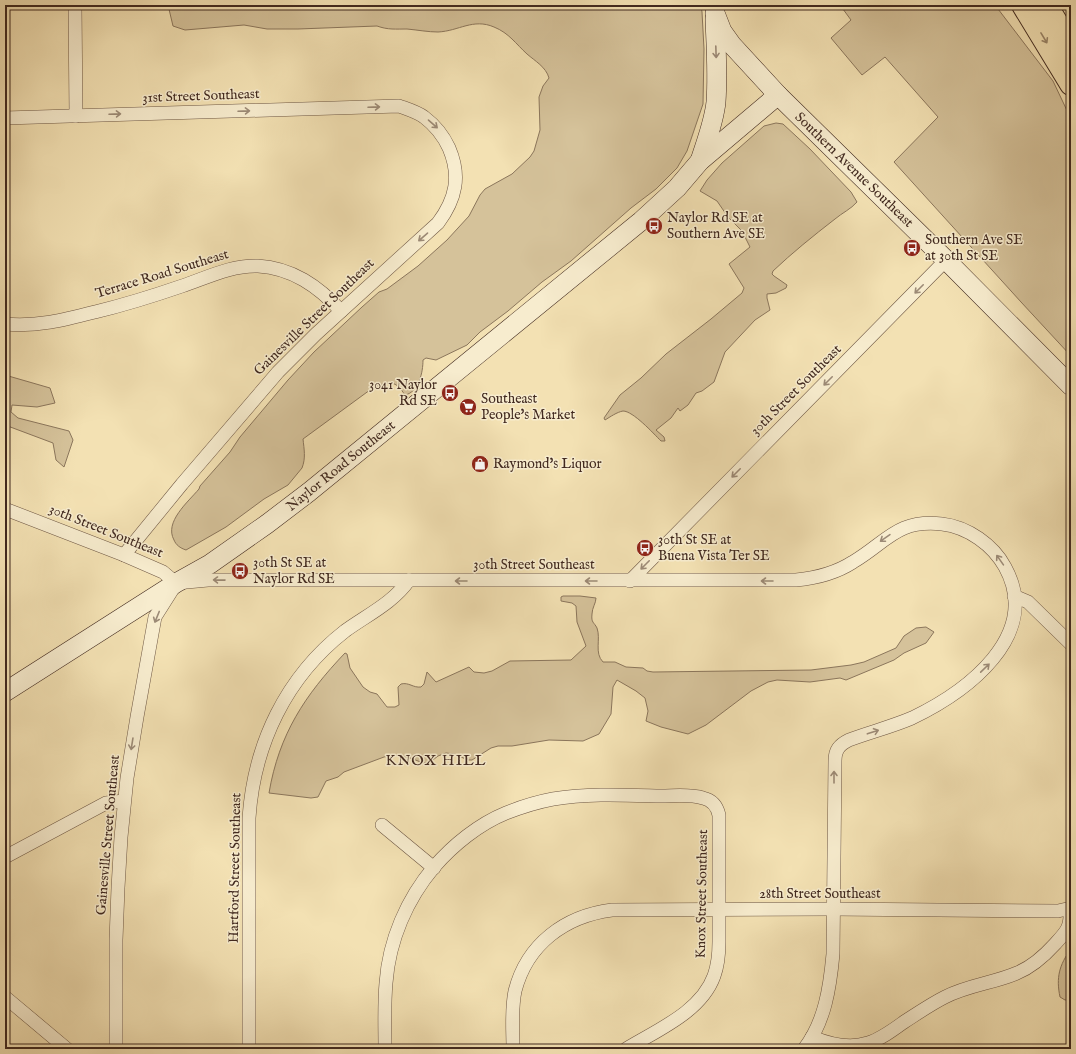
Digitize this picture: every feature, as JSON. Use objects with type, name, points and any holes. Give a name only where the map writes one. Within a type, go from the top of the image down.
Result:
[{"type":"highway","points":[[1023,5],[1071,84]]},
{"type":"highway","points":[[1046,5],[1071,46]]},
{"type":"main road","name":"Southern Avenue Southeast","points":[[715,9],[722,31],[732,45],[778,95],[946,260],[1071,386]]},
{"type":"main road","points":[[700,161],[711,126],[716,103],[717,71],[715,9]]},
{"type":"main road","name":"Naylor Road Southeast","points":[[5,692],[176,583],[234,548],[309,492],[641,221],[677,188],[700,161],[778,95]]},
{"type":"street","points":[[75,5],[76,116]]},
{"type":"street","name":"31st Street Southeast","points":[[5,118],[399,106]]},
{"type":"street","name":"Gainesville Street Southeast","points":[[124,555],[182,484],[278,372],[316,334],[438,223],[445,213],[451,202],[456,177],[454,160],[444,136],[424,117],[416,112],[399,106]]},
{"type":"street","name":"30th Street Southeast","points":[[5,509],[124,555],[163,572],[176,583],[208,580],[630,581],[946,260]]},
{"type":"street","name":"Terrace Road Southeast","points":[[5,324],[23,326],[59,321],[150,297],[233,268],[252,266],[272,268],[291,273],[320,291],[341,311]]},
{"type":"street","points":[[630,581],[782,581],[816,578],[855,562],[894,532],[914,526],[936,524],[950,526],[966,531],[983,542],[1000,559],[1006,568],[1012,584],[1014,596],[1014,616],[1009,634],[994,659],[982,671],[952,694],[916,716],[849,740],[838,747],[834,761],[833,954],[831,983],[821,1016],[812,1037],[804,1049]]},
{"type":"street","name":"Hartford Street Southeast","points":[[249,1049],[249,818],[252,789],[263,744],[279,708],[306,669],[344,632],[393,598],[409,580]]},
{"type":"street","name":"Gainesville Street Southeast","points":[[116,1049],[116,925],[124,801],[155,617],[176,583]]},
{"type":"street","points":[[1014,596],[1028,602],[1071,644]]},
{"type":"street","name":"Knox Street Southeast","points":[[434,868],[456,845],[481,827],[502,815],[539,802],[582,796],[696,796],[713,803],[719,814],[719,954],[714,975],[708,989],[684,1014],[626,1049]]},
{"type":"street","points":[[5,858],[106,804],[124,801]]},
{"type":"street","points":[[382,825],[434,868],[418,888],[407,908],[390,954],[386,983],[385,1049]]},
{"type":"street","name":"28th Street Southeast","points":[[513,1049],[513,1009],[515,992],[528,960],[542,942],[559,928],[590,914],[612,910],[833,909],[1058,911],[1070,909]]},
{"type":"street","points":[[812,1037],[823,1042],[836,1045],[854,1046],[868,1043],[884,1036],[926,1007],[953,993],[1017,973],[1046,953],[1064,934],[1069,927],[1070,909]]},
{"type":"street","points":[[5,997],[67,1049]]},
{"type":"shaded area","points":[[168,5],[701,5],[704,49],[703,104],[687,151],[677,168],[656,189],[631,208],[571,261],[542,282],[508,311],[480,332],[467,345],[436,360],[426,358],[423,360],[419,381],[414,390],[410,393],[405,395],[395,384],[392,383],[374,387],[303,439],[304,461],[302,468],[288,485],[264,499],[226,527],[186,550],[177,545],[174,540],[172,526],[175,519],[200,486],[230,452],[240,437],[288,380],[314,352],[379,292],[387,289],[418,266],[447,240],[469,216],[480,195],[485,189],[512,174],[530,157],[534,151],[540,130],[539,97],[543,86],[549,78],[543,67],[508,36],[499,29],[486,25],[473,24],[438,32],[388,29],[377,26],[267,29],[244,25],[185,30],[173,26]]},
{"type":"shaded area","points":[[840,5],[995,5],[1053,81],[1071,119],[1071,356],[894,162],[938,117],[885,57],[862,75],[831,38],[851,20]]},
{"type":"shaded area","points":[[776,123],[783,124],[810,149],[851,192],[857,202],[773,271],[772,274],[774,276],[787,285],[786,288],[776,293],[767,294],[770,310],[755,320],[725,352],[714,382],[702,391],[696,393],[688,405],[680,411],[678,408],[671,418],[656,430],[664,437],[665,441],[661,441],[643,423],[627,412],[623,411],[605,420],[604,418],[620,395],[641,378],[666,354],[742,293],[744,288],[729,264],[750,247],[742,231],[728,217],[717,201],[700,191],[707,180],[722,163],[764,126]]},
{"type":"shaded area","points":[[5,375],[50,388],[55,403],[37,407],[12,405],[11,412],[18,418],[69,431],[73,440],[64,467],[56,460],[53,443],[5,425]]},
{"type":"shaded area","points":[[561,597],[596,598],[592,612],[592,619],[597,628],[598,650],[600,658],[603,662],[615,662],[626,667],[643,668],[647,671],[653,672],[811,670],[851,665],[864,662],[896,648],[904,636],[916,628],[926,627],[934,632],[926,643],[904,653],[894,660],[846,680],[840,678],[810,682],[777,680],[768,682],[751,691],[706,725],[688,734],[661,727],[646,721],[648,711],[645,698],[617,680],[613,687],[611,714],[599,734],[583,741],[549,740],[512,746],[498,746],[491,748],[472,760],[446,753],[438,756],[429,763],[423,763],[403,756],[393,755],[344,772],[338,777],[326,781],[318,797],[311,798],[269,793],[279,752],[296,717],[318,684],[345,653],[347,654],[350,668],[363,687],[370,692],[377,694],[387,707],[395,707],[399,705],[398,687],[401,684],[409,684],[416,687],[421,687],[424,684],[427,672],[436,682],[469,667],[474,672],[484,673],[492,671],[510,661],[571,660],[586,646],[577,622],[576,606],[572,603],[561,601]]},
{"type":"shaded area","points":[[1071,949],[1071,1000],[1065,1000],[1060,997],[1058,984],[1061,966]]},
{"type":"place","name":"Naylor Rd SE at Southern Ave SE","points":[[654,226]]},
{"type":"place","name":"Southern Ave SE at 30th St SE","points":[[912,248]]},
{"type":"place","name":"3041 Naylor Rd SE","points":[[450,393]]},
{"type":"place","name":"Southeast People's Market","points":[[468,407]]},
{"type":"place","name":"Raymond's Liquor","points":[[480,464]]},
{"type":"place","name":"30th St SE at Buena Vista Ter SE","points":[[645,548]]},
{"type":"place","name":"30th St SE at Naylor Rd SE","points":[[240,571]]},
{"type":"district","name":"KNOX HILL","points":[[436,760]]}]
